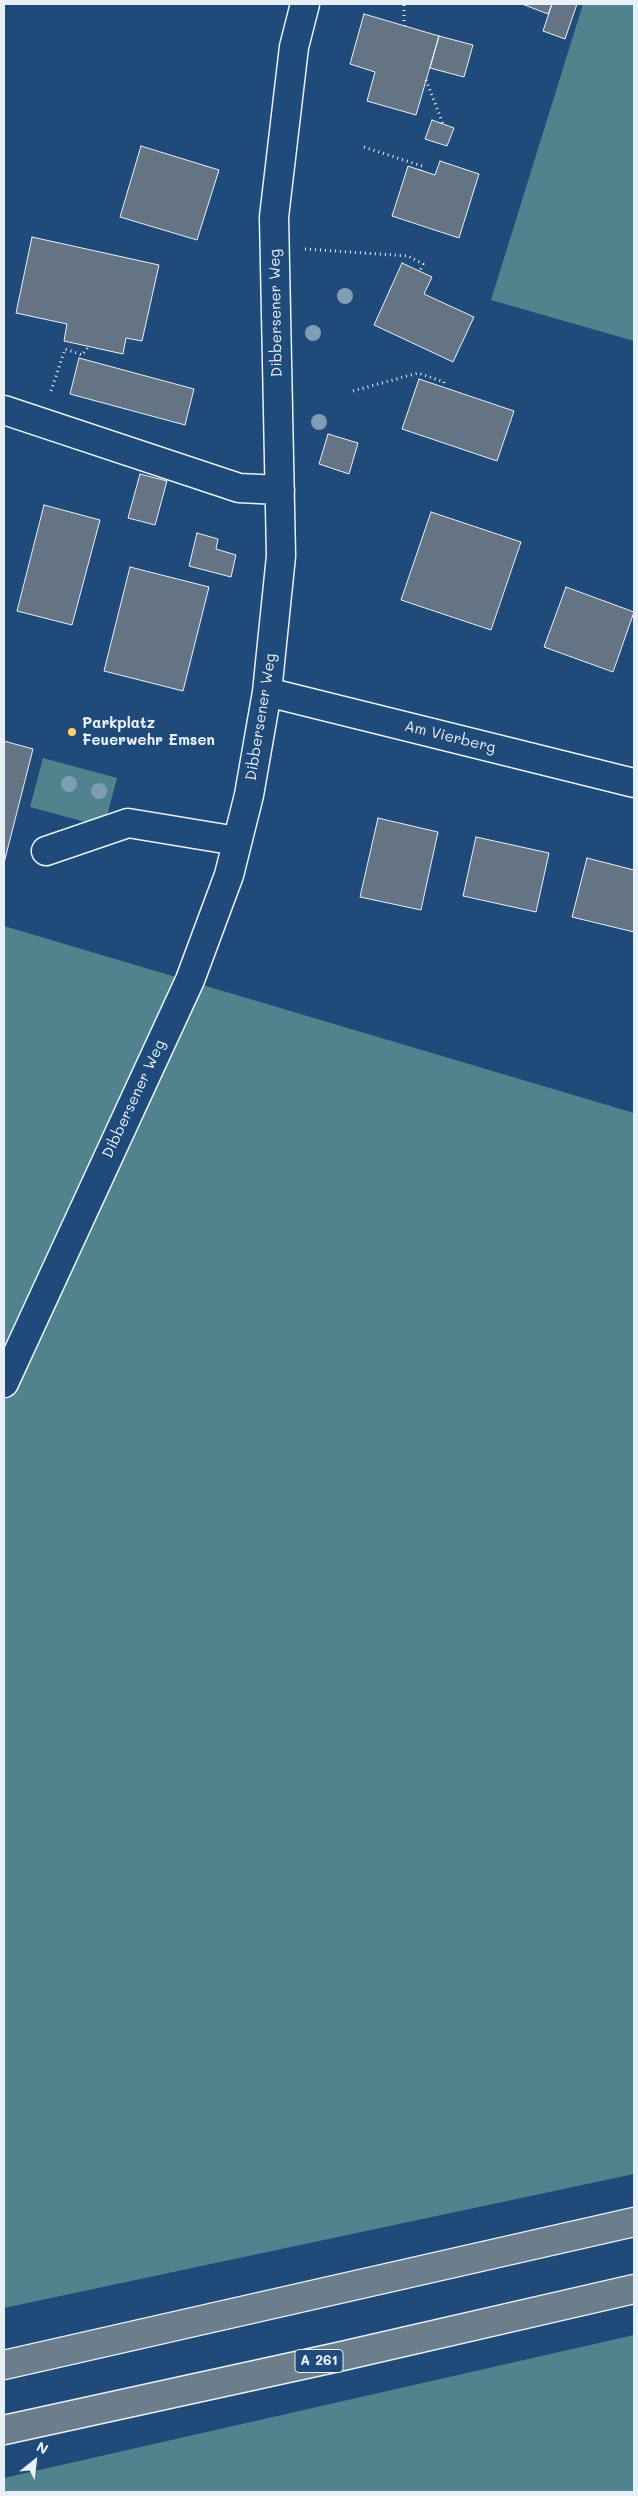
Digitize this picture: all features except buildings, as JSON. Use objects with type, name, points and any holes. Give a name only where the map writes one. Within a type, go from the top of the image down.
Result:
[{"type":"highway","points":[[4,2365],[634,2222]]},
{"type":"highway","name":"A 261","points":[[4,2430],[338,2357],[634,2289]]},
{"type":"street","name":"Dibbersener Weg","points":[[4,1383],[190,980],[229,875],[249,795],[266,692],[281,556],[274,217],[294,46],[305,4]]},
{"type":"street","points":[[4,410],[239,488],[280,490]]},
{"type":"street","name":"Am Vierberg","points":[[266,692],[634,783]]},
{"type":"street","points":[[46,851],[128,824],[238,841]]},
{"type":"path","points":[[404,4],[404,26]]},
{"type":"path","points":[[426,80],[443,124]]},
{"type":"path","points":[[364,147],[422,166],[421,171]]},
{"type":"path","points":[[275,247],[408,256],[423,264],[420,271]]},
{"type":"path","points":[[41,423],[65,349],[82,354],[89,346]]},
{"type":"path","points":[[353,391],[418,373],[444,382],[442,387]]},
{"type":"green space","points":[[583,4],[634,4],[634,341],[491,300]]},
{"type":"green space","points":[[43,758],[117,778],[107,816],[89,823],[30,807]]},
{"type":"green space","points":[[4,926],[634,1113],[634,2174],[4,2308]]},
{"type":"green space","points":[[634,2335],[634,2492],[4,2492],[4,2478]]},
{"type":"place","name":"Parkplatz Feuerwehr Emsen","points":[[72,732]]}]
